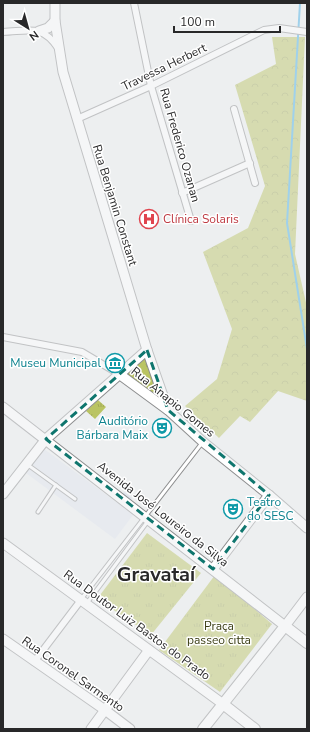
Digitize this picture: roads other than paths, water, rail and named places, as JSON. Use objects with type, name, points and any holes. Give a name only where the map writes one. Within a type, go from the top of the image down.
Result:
[{"type":"main road","name":"Avenida José Loureiro da Silva","points":[[285,626],[307,643]]},
{"type":"main road","points":[[203,729],[285,626]]},
{"type":"main road","name":"Rua Doutor Luiz Bastos do Prado","points":[[223,704],[254,729]]},
{"type":"street","name":"Rua Benjamin Constant","points":[[55,3],[55,21],[63,72],[147,350],[168,410]]},
{"type":"street","name":"Rua Frederico Ozanan","points":[[134,3],[151,86],[182,193],[192,221]]},
{"type":"street","points":[[3,32],[39,31],[48,28],[55,21]]},
{"type":"street","name":"Travessa Herbert","points":[[77,119],[151,86],[264,30],[279,28],[307,32]]},
{"type":"street","points":[[39,31],[49,37],[59,50]]},
{"type":"street","points":[[234,108],[255,183]]},
{"type":"street","points":[[182,193],[250,163]]},
{"type":"street","name":"Rua Anapio Gomes","points":[[3,337],[82,352],[119,374],[168,410],[203,442],[269,495],[307,528]]},
{"type":"street","points":[[3,494],[46,439],[147,350]]},
{"type":"street","name":"Avenida José Loureiro da Silva","points":[[3,407],[285,626]]},
{"type":"street","points":[[213,569],[269,495]]},
{"type":"street","name":"Rua Doutor Luiz Bastos do Prado","points":[[3,543],[223,704]]},
{"type":"street","points":[[285,626],[307,597]]},
{"type":"street","points":[[34,662],[84,602]]},
{"type":"street","name":"Rua Coronel Sarmento","points":[[4,642],[105,710],[130,729]]},
{"type":"street","points":[[91,729],[149,650]]},
{"type":"lane","points":[[84,602],[203,442]]},
{"type":"lane","points":[[26,464],[75,499]]},
{"type":"lane","points":[[38,512],[56,486]]},
{"type":"lane","points":[[84,602],[147,518]]},
{"type":"waterway","points":[[300,3],[287,223],[307,349]]},
{"type":"place","name":"Clínica Solaris","points":[[149,219]]},
{"type":"place","name":"Museu Municipal","points":[[115,363]]},
{"type":"place","name":"Auditório Bárbara Maix","points":[[162,428]]},
{"type":"place","name":"Teatro do SESC","points":[[233,509]]},
{"type":"district","name":"Gravataí","points":[[156,574]]},
{"type":"park label","name":"Praça passeo citta","points":[[219,633]]}]
